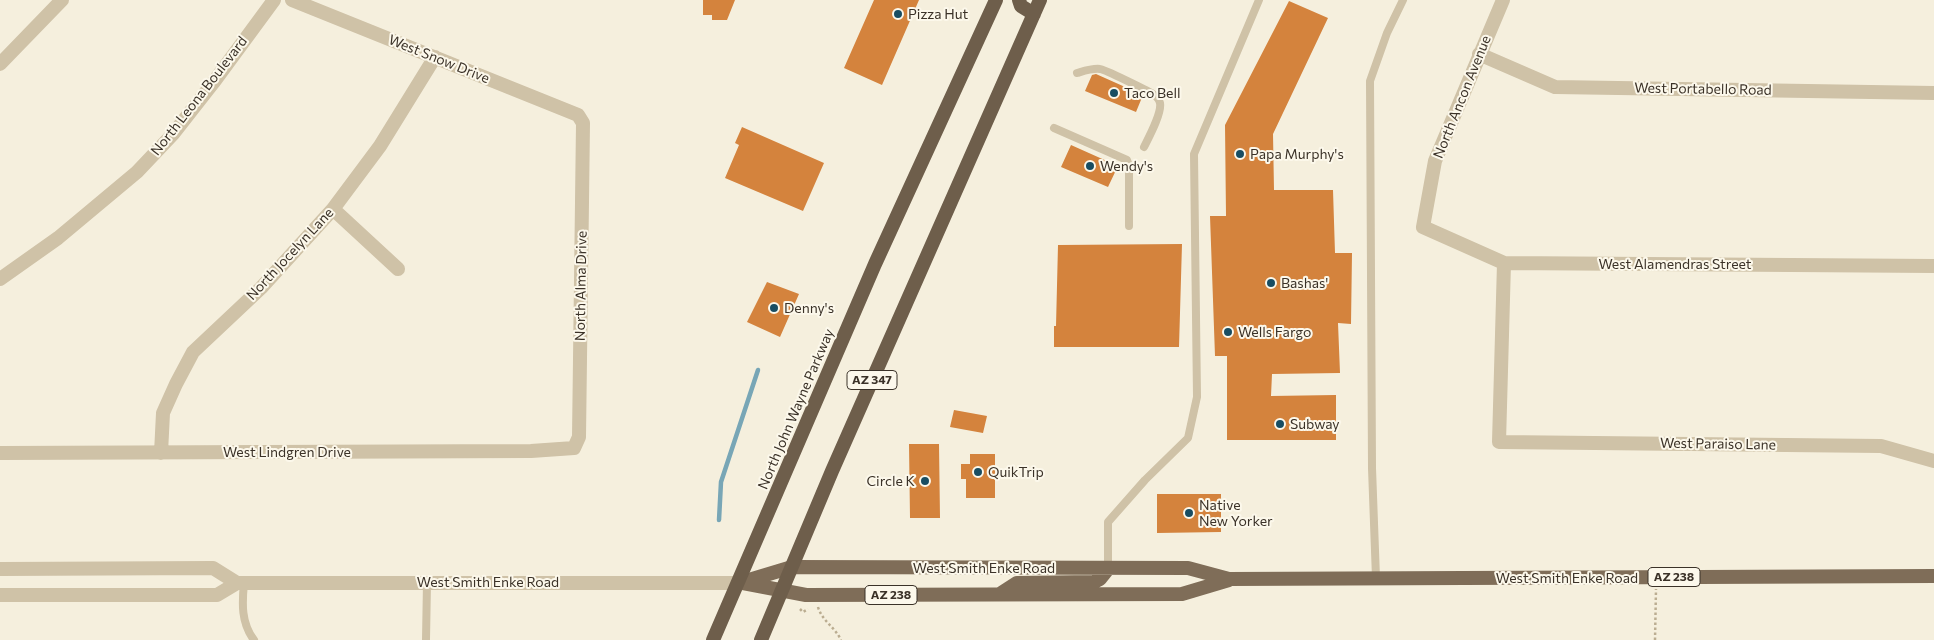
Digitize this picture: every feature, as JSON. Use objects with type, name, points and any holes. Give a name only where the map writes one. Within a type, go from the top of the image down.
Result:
[{"type":"highway","name":"North John Wayne Parkway","points":[[713,640],[875,264],[996,0]]},
{"type":"highway","points":[[1019,0],[1021,6],[1034,14]]},
{"type":"highway","name":"AZ 347","points":[[761,640],[832,471],[1040,0]]},
{"type":"main road","name":"West Smith Enke Road","points":[[739,583],[792,567],[1188,568],[1229,579],[1934,576]]},
{"type":"main road","points":[[1000,595],[1017,583],[1094,582],[1100,579],[1108,568]]},
{"type":"main road","name":"West Smith Enke Road","points":[[739,583],[806,595],[1182,594],[1229,579]]},
{"type":"street","points":[[0,64],[62,0]]},
{"type":"street","name":"North Leona Boulevard","points":[[0,279],[58,238],[137,172],[174,134],[274,0]]},
{"type":"street","name":"West Snow Drive","points":[[292,0],[578,115],[583,123]]},
{"type":"street","name":"North Ancon Avenue","points":[[1423,227],[1435,161],[1503,0]]},
{"type":"street","name":"West Portabello Road","points":[[1479,54],[1555,87],[1934,93]]},
{"type":"street","name":"North Jocelyn Lane","points":[[161,453],[163,413],[193,352],[261,288],[333,209],[380,146],[435,57]]},
{"type":"street","name":"North Alma Drive","points":[[574,448],[578,437],[583,123]]},
{"type":"street","points":[[333,209],[398,269]]},
{"type":"street","name":"West Alamendras Street","points":[[1423,227],[1504,263],[1934,266]]},
{"type":"street","name":"West Paraiso Lane","points":[[1504,263],[1499,442],[1881,446],[1934,461]]},
{"type":"street","name":"West Lindgren Drive","points":[[0,453],[531,451],[574,448]]},
{"type":"street","points":[[0,569],[213,568],[240,583]]},
{"type":"street","name":"West Smith Enke Road","points":[[0,595],[217,595],[240,583],[739,583]]},
{"type":"lane","points":[[1108,568],[1108,522],[1145,480],[1188,438],[1197,397],[1194,154],[1259,0]]},
{"type":"lane","points":[[1376,578],[1372,458],[1370,81],[1387,33],[1403,0]]},
{"type":"lane","points":[[1077,73],[1099,68],[1153,94],[1158,99],[1159,111],[1144,147]]},
{"type":"lane","points":[[1054,128],[1127,160],[1129,166],[1129,226]]},
{"type":"lane","points":[[426,640],[427,582]]},
{"type":"lane","points":[[240,583],[247,631],[254,640]]},
{"type":"path","points":[[1655,640],[1656,578]]},
{"type":"path","points":[[800,609],[803,612],[813,607],[818,607],[823,619],[835,630],[841,640]]},
{"type":"building","points":[[703,0],[735,0],[727,20],[712,20],[712,15],[703,15]]},
{"type":"building","points":[[874,0],[919,0],[882,85],[844,68]]},
{"type":"building","points":[[1289,1],[1328,18],[1273,134],[1274,190],[1333,190],[1335,253],[1352,253],[1351,324],[1338,323],[1340,373],[1272,374],[1271,396],[1336,395],[1336,440],[1227,440],[1227,356],[1215,356],[1210,216],[1226,216],[1225,125]]},
{"type":"building","name":"Taco Bell","points":[[1096,74],[1143,95],[1136,112],[1085,91],[1092,75]]},
{"type":"building","points":[[742,127],[824,163],[803,211],[725,178],[739,145],[735,143]]},
{"type":"building","name":"Wendy's","points":[[1071,145],[1118,166],[1108,187],[1061,167]]},
{"type":"building","points":[[1182,244],[1179,347],[1054,347],[1058,245]]},
{"type":"building","name":"Denny's","points":[[767,282],[799,294],[780,337],[747,322]]},
{"type":"building","points":[[954,410],[987,416],[983,433],[950,427]]},
{"type":"building","name":"Circle K","points":[[909,444],[939,444],[940,518],[910,518]]},
{"type":"building","name":"QuikTrip","points":[[970,454],[995,454],[995,498],[966,498],[966,479],[961,479],[961,464],[970,464]]},
{"type":"building","name":"Native New Yorker","points":[[1157,494],[1221,494],[1221,532],[1157,533]]},
{"type":"waterway","points":[[719,520],[721,482],[758,370]]},
{"type":"place","name":"Pizza Hut","points":[[898,14]]},
{"type":"place","name":"Taco Bell","points":[[1114,93]]},
{"type":"place","name":"Papa Murphy's","points":[[1240,154]]},
{"type":"place","name":"Wendy's","points":[[1090,166]]},
{"type":"place","name":"Bashas'","points":[[1271,283]]},
{"type":"place","name":"Denny's","points":[[774,308]]},
{"type":"place","name":"Wells Fargo","points":[[1228,332]]},
{"type":"place","name":"Subway","points":[[1280,424]]},
{"type":"place","name":"QuikTrip","points":[[978,472]]},
{"type":"place","name":"Circle K","points":[[925,481]]},
{"type":"place","name":"Native New Yorker","points":[[1189,513]]}]
